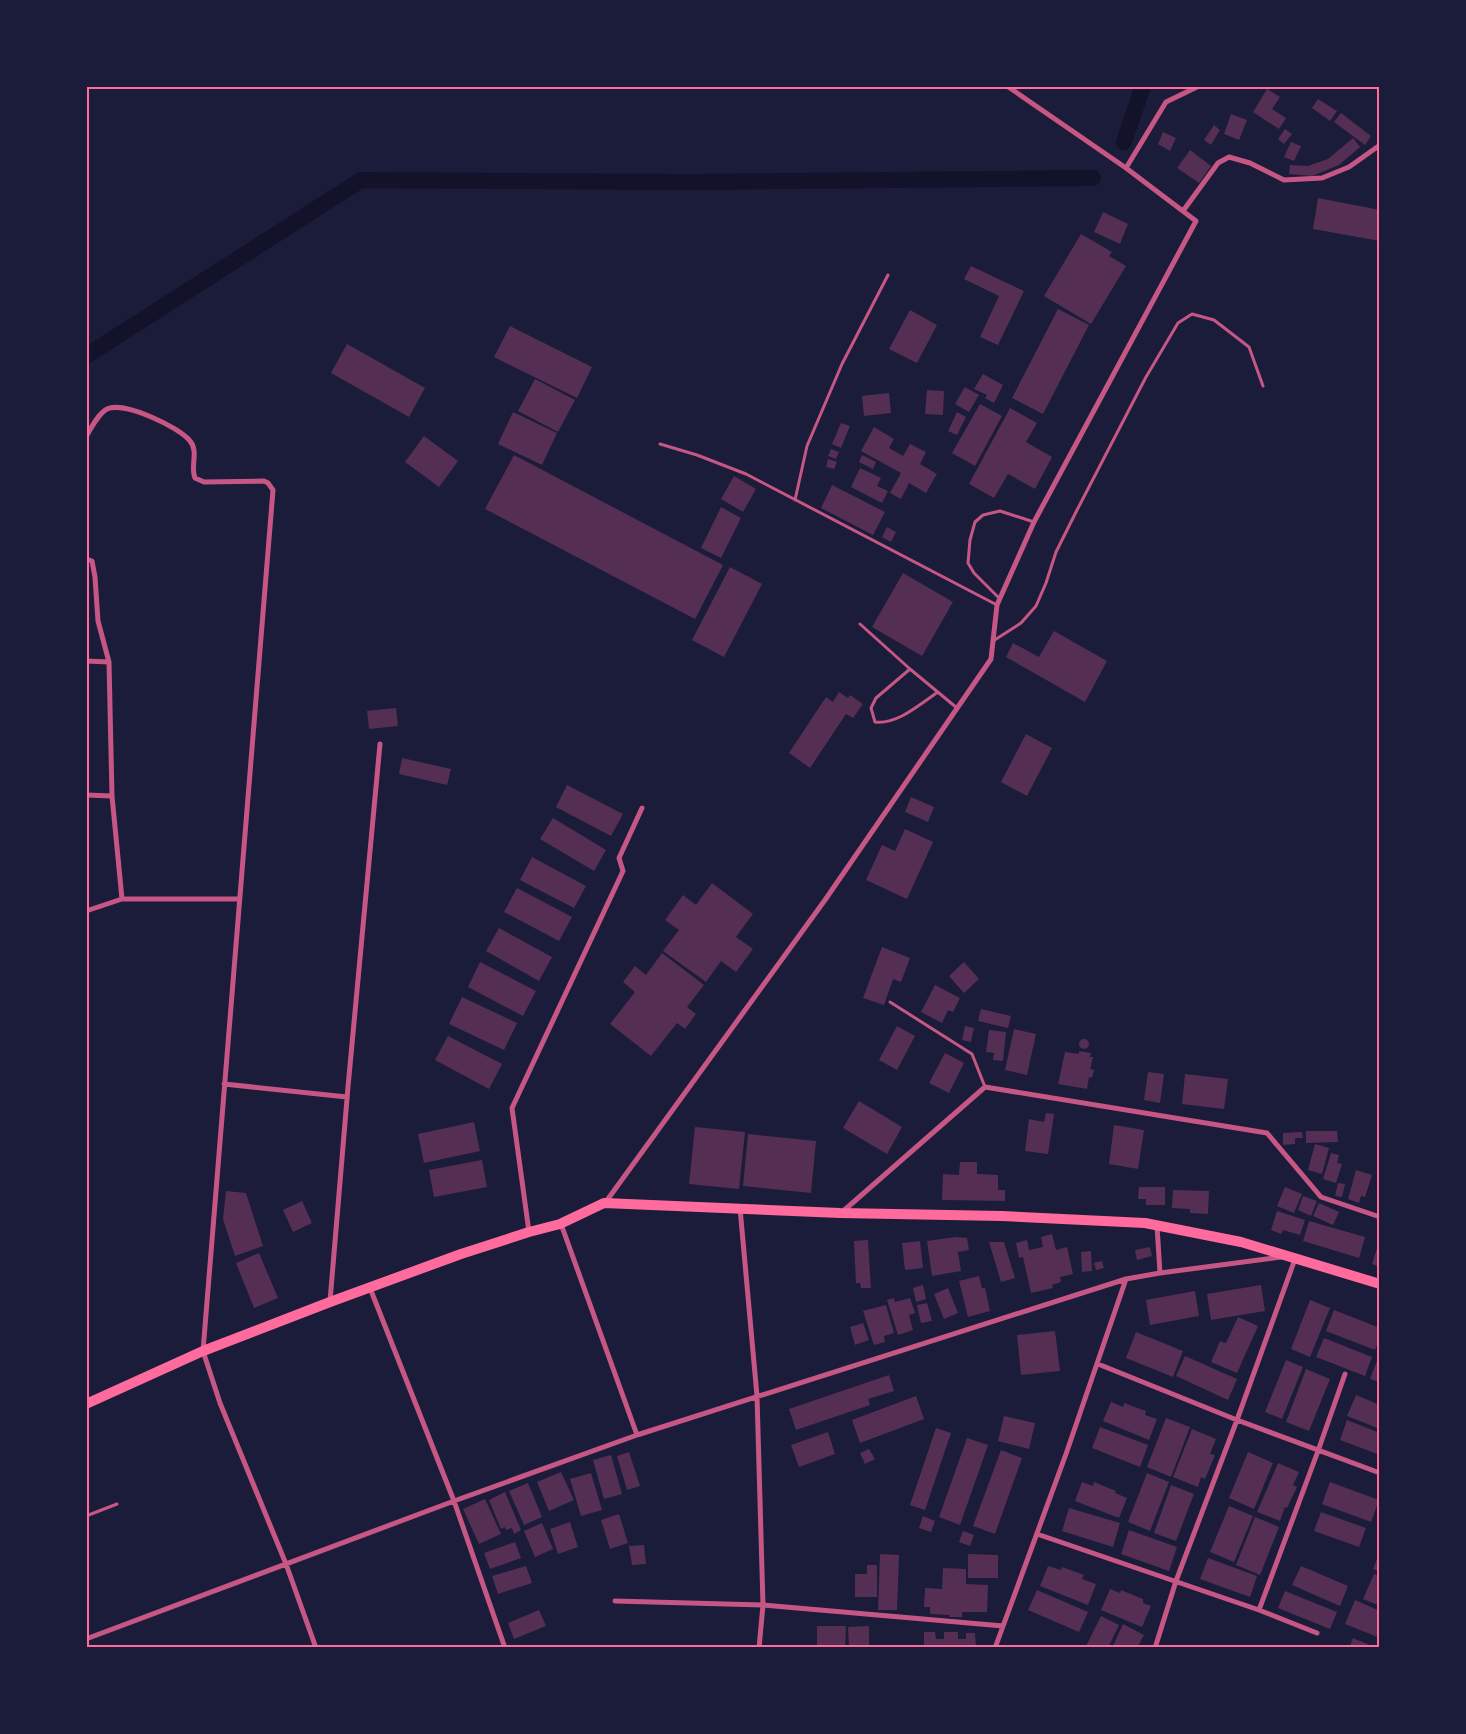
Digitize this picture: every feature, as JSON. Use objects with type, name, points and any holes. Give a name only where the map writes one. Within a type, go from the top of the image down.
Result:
[{"type":"main road","points":[[86,1404],[203,1351],[330,1302],[529,1232],[560,1224],[604,1203],[1145,1223],[1241,1242],[1295,1260],[1380,1284]]},
{"type":"street","points":[[604,1203],[825,900],[991,659],[999,598],[1034,522],[1196,221],[1126,168],[1007,86]]},
{"type":"street","points":[[1126,168],[1166,102],[1199,86]]},
{"type":"street","points":[[1183,211],[1218,163],[1229,157],[1250,162],[1284,180],[1322,178],[1349,167],[1380,145]]},
{"type":"street","points":[[86,437],[102,412],[109,408],[128,408],[176,429],[192,442],[194,451],[193,473],[195,478],[204,482],[264,482],[271,486],[272,490],[203,1351],[220,1403],[286,1564],[316,1648]]},
{"type":"street","points":[[86,559],[92,561],[96,577],[98,621],[109,662],[112,796],[122,899]]},
{"type":"street","points":[[86,662],[109,662]]},
{"type":"street","points":[[330,1302],[380,744]]},
{"type":"street","points":[[86,795],[112,796]]},
{"type":"street","points":[[529,1232],[512,1108],[623,872],[619,858],[642,808]]},
{"type":"street","points":[[86,911],[122,899],[238,899]]},
{"type":"street","points":[[224,1084],[347,1097]]},
{"type":"street","points":[[840,1213],[985,1087],[1266,1133],[1321,1197],[1380,1218]]},
{"type":"street","points":[[740,1208],[757,1396],[763,1605],[759,1648]]},
{"type":"street","points":[[560,1224],[637,1435]]},
{"type":"street","points":[[1158,1226],[1160,1273]]},
{"type":"street","points":[[86,1639],[454,1501],[637,1435],[757,1396],[1126,1279],[1284,1256]]},
{"type":"street","points":[[1155,1648],[1176,1581],[1295,1260]]},
{"type":"street","points":[[995,1648],[1098,1364],[1126,1279]]},
{"type":"street","points":[[370,1288],[454,1501],[505,1648]]},
{"type":"street","points":[[1098,1364],[1236,1420],[1380,1472]]},
{"type":"street","points":[[1259,1610],[1345,1374]]},
{"type":"street","points":[[1037,1534],[1259,1610],[1317,1633]]},
{"type":"street","points":[[615,1601],[763,1605],[1003,1626]]},
{"type":"lane","points":[[795,500],[807,446],[842,364],[888,276]]},
{"type":"lane","points":[[992,641],[1021,623],[1036,606],[1056,552],[1076,512],[1146,377],[1178,323],[1192,314],[1214,320],[1250,347],[1263,386]]},
{"type":"lane","points":[[660,444],[746,474],[997,605]]},
{"type":"lane","points":[[999,598],[974,573],[968,563],[970,540],[975,522],[984,514],[1000,512],[1034,522]]},
{"type":"lane","points":[[860,624],[957,708]]},
{"type":"lane","points":[[910,669],[876,698],[871,708],[875,722],[885,723],[908,712],[938,692]]},
{"type":"lane","points":[[890,1002],[972,1054],[985,1087]]},
{"type":"lane","points":[[86,1516],[118,1504]]},
{"type":"building","points":[[1267,89],[1280,97],[1272,109],[1286,118],[1279,129],[1253,112]]},
{"type":"building","points":[[1318,99],[1337,111],[1330,121],[1312,108]]},
{"type":"building","points":[[1341,113],[1371,136],[1365,145],[1334,122]]},
{"type":"building","points":[[1231,114],[1247,120],[1239,140],[1224,134]]},
{"type":"building","points":[[1214,125],[1220,130],[1211,145],[1204,140]]},
{"type":"building","points":[[1285,129],[1292,134],[1284,144],[1278,139]]},
{"type":"building","points":[[1163,132],[1176,138],[1170,151],[1158,144]]},
{"type":"building","points":[[1353,138],[1360,147],[1339,165],[1312,176],[1289,174],[1290,165],[1308,166],[1328,159]]},
{"type":"building","points":[[1291,142],[1301,146],[1294,161],[1284,157]]},
{"type":"building","points":[[1190,150],[1211,166],[1199,183],[1177,168]]},
{"type":"building","points":[[1318,198],[1380,210],[1380,241],[1313,229]]},
{"type":"building","points":[[1103,212],[1128,224],[1120,244],[1094,232]]},
{"type":"building","points":[[1081,234],[1112,252],[1109,256],[1126,266],[1091,324],[1044,296]]},
{"type":"building","points":[[971,266],[1024,291],[998,345],[980,337],[999,296],[964,279]]},
{"type":"building","points":[[1058,309],[1089,325],[1043,414],[1012,398]]},
{"type":"building","points":[[910,310],[937,325],[917,363],[889,349]]},
{"type":"building","points":[[510,326],[592,367],[577,398],[494,357]]},
{"type":"building","points":[[347,344],[425,388],[409,417],[331,373]]},
{"type":"building","points":[[983,374],[1003,385],[994,403],[985,398],[987,395],[974,389]]},
{"type":"building","points":[[535,379],[575,400],[558,432],[518,411]]},
{"type":"building","points":[[965,387],[979,395],[969,412],[955,404]]},
{"type":"building","points":[[927,390],[944,391],[943,415],[925,414]]},
{"type":"building","points":[[889,393],[891,413],[864,416],[862,396]]},
{"type":"building","points":[[980,404],[1002,416],[975,466],[952,453]]},
{"type":"building","points":[[1010,408],[1037,423],[1026,442],[1052,457],[1035,489],[1008,474],[994,498],[969,484]]},
{"type":"building","points":[[513,412],[557,433],[542,465],[498,444]]},
{"type":"building","points":[[957,412],[966,417],[957,435],[948,431]]},
{"type":"building","points":[[841,423],[850,426],[841,448],[832,444]]},
{"type":"building","points":[[874,427],[894,439],[889,448],[903,456],[910,444],[926,452],[920,464],[937,474],[926,493],[909,483],[901,499],[890,493],[901,473],[861,451]]},
{"type":"building","points":[[424,436],[458,461],[439,487],[405,462]]},
{"type":"building","points":[[831,449],[839,452],[836,459],[828,456]]},
{"type":"building","points":[[514,455],[723,565],[695,619],[485,509]]},
{"type":"building","points":[[862,455],[876,462],[873,469],[859,462]]},
{"type":"building","points":[[828,459],[837,462],[834,469],[826,467]]},
{"type":"building","points":[[860,468],[881,478],[877,486],[888,491],[882,503],[851,487]]},
{"type":"building","points":[[734,476],[756,489],[743,512],[721,499]]},
{"type":"building","points":[[832,485],[885,512],[873,535],[821,508]]},
{"type":"building","points":[[721,507],[741,518],[721,558],[701,548]]},
{"type":"building","points":[[887,527],[896,532],[891,542],[882,537]]},
{"type":"building","points":[[730,567],[762,584],[724,657],[692,640]]},
{"type":"building","points":[[903,573],[953,602],[922,656],[872,627]]},
{"type":"building","points":[[1054,631],[1107,661],[1085,702],[1006,657],[1013,643],[1039,657]]},
{"type":"building","points":[[839,692],[848,698],[850,695],[863,704],[853,718],[846,714],[810,768],[789,753],[826,697],[833,702]]},
{"type":"building","points":[[396,708],[398,726],[369,729],[367,711]]},
{"type":"building","points":[[1026,734],[1052,748],[1027,796],[1001,782]]},
{"type":"building","points":[[402,758],[451,769],[447,785],[399,774]]},
{"type":"building","points":[[567,785],[623,814],[611,836],[556,807]]},
{"type":"building","points":[[911,797],[934,807],[928,822],[905,812]]},
{"type":"building","points":[[553,818],[606,850],[594,871],[540,839]]},
{"type":"building","points":[[905,829],[933,842],[907,899],[866,880],[882,845],[895,851]]},
{"type":"building","points":[[532,857],[586,886],[574,908],[520,880]]},
{"type":"building","points":[[712,883],[753,914],[736,937],[753,949],[736,972],[721,961],[706,982],[663,951],[679,930],[665,920],[683,895],[696,905]]},
{"type":"building","points":[[517,888],[572,917],[559,941],[504,912]]},
{"type":"building","points":[[499,928],[552,957],[539,981],[486,951]]},
{"type":"building","points":[[882,947],[910,958],[901,982],[893,979],[884,1005],[863,998]]},
{"type":"building","points":[[662,953],[704,985],[687,1007],[696,1014],[685,1029],[677,1023],[651,1056],[610,1024],[635,992],[623,982],[635,966],[646,975]]},
{"type":"building","points":[[480,962],[536,991],[523,1016],[468,987]]},
{"type":"building","points":[[964,962],[979,979],[964,993],[949,976]]},
{"type":"building","points":[[935,985],[960,998],[953,1012],[948,1010],[942,1023],[921,1012]]},
{"type":"building","points":[[462,997],[517,1023],[504,1050],[449,1024]]},
{"type":"building","points":[[981,1009],[1011,1016],[1008,1028],[978,1021]]},
{"type":"building","points":[[897,1026],[915,1036],[897,1070],[879,1060]]},
{"type":"building","points":[[965,1026],[974,1028],[971,1042],[962,1040]]},
{"type":"building","points":[[1014,1029],[1036,1034],[1027,1075],[1005,1070]]},
{"type":"building","points":[[989,1030],[1006,1032],[1003,1061],[993,1060],[994,1053],[986,1052]]},
{"type":"building","points":[[448,1036],[502,1064],[489,1089],[435,1060]]},
{"type":"building","points":[[1084,1039],[1089,1044],[1084,1049],[1079,1044]]},
{"type":"building","points":[[1079,1051],[1091,1053],[1090,1057],[1093,1057],[1090,1069],[1094,1070],[1092,1078],[1089,1077],[1087,1089],[1058,1084],[1065,1052],[1079,1054]]},
{"type":"building","points":[[945,1053],[964,1063],[949,1093],[929,1083]]},
{"type":"building","points":[[1148,1072],[1164,1074],[1160,1103],[1144,1100]]},
{"type":"building","points":[[1185,1074],[1228,1079],[1224,1109],[1182,1104]]},
{"type":"building","points":[[859,1101],[902,1127],[887,1154],[843,1128]]},
{"type":"building","points":[[1046,1113],[1054,1114],[1048,1154],[1025,1151],[1029,1119],[1044,1122]]},
{"type":"building","points":[[474,1122],[480,1151],[424,1163],[418,1134]]},
{"type":"building","points":[[1114,1125],[1144,1130],[1138,1169],[1109,1164]]},
{"type":"building","points":[[695,1127],[745,1132],[739,1189],[689,1184]]},
{"type":"building","points":[[1306,1131],[1337,1131],[1338,1142],[1306,1143]]},
{"type":"building","points":[[1302,1132],[1303,1138],[1295,1138],[1295,1144],[1283,1145],[1283,1133]]},
{"type":"building","points":[[748,1134],[816,1141],[811,1193],[743,1186]]},
{"type":"building","points":[[1315,1144],[1329,1148],[1322,1174],[1308,1170]]},
{"type":"building","points":[[1331,1153],[1339,1155],[1337,1163],[1342,1164],[1336,1183],[1323,1179]]},
{"type":"building","points":[[482,1160],[487,1187],[434,1197],[429,1170]]},
{"type":"building","points":[[960,1162],[977,1162],[977,1174],[998,1175],[998,1190],[1005,1190],[1005,1201],[942,1200],[943,1174],[959,1175]]},
{"type":"building","points":[[1356,1170],[1372,1175],[1365,1197],[1361,1196],[1359,1203],[1348,1199]]},
{"type":"building","points":[[1338,1183],[1345,1184],[1342,1197],[1335,1196]]},
{"type":"building","points":[[1139,1187],[1165,1187],[1165,1205],[1146,1205],[1146,1199],[1138,1199]]},
{"type":"building","points":[[1285,1187],[1302,1194],[1294,1213],[1277,1206]]},
{"type":"building","points":[[1173,1190],[1209,1191],[1208,1214],[1190,1213],[1190,1209],[1172,1208]]},
{"type":"building","points":[[226,1191],[246,1193],[263,1246],[235,1256],[223,1219]]},
{"type":"building","points":[[1303,1196],[1317,1201],[1311,1216],[1298,1210]]},
{"type":"building","points":[[302,1201],[312,1223],[293,1232],[283,1210]]},
{"type":"building","points":[[1319,1203],[1339,1212],[1333,1225],[1313,1216]]},
{"type":"building","points":[[1277,1211],[1305,1220],[1300,1235],[1283,1230],[1281,1234],[1271,1230]]},
{"type":"building","points":[[1309,1221],[1365,1237],[1359,1258],[1303,1241]]},
{"type":"building","points":[[1052,1234],[1056,1250],[1067,1247],[1073,1274],[1060,1277],[1061,1282],[1052,1285],[1053,1288],[1031,1293],[1023,1257],[1019,1258],[1016,1243],[1027,1240],[1029,1250],[1043,1247],[1041,1237]]},
{"type":"building","points":[[956,1237],[967,1238],[969,1250],[958,1252],[961,1271],[932,1276],[927,1241]]},
{"type":"building","points":[[868,1240],[871,1288],[861,1288],[860,1283],[856,1283],[854,1241]]},
{"type":"building","points":[[920,1241],[923,1268],[905,1270],[902,1243]]},
{"type":"building","points":[[989,1242],[1004,1242],[1015,1278],[1001,1282]]},
{"type":"building","points":[[1380,1242],[1380,1267],[1372,1264]]},
{"type":"building","points":[[1150,1247],[1152,1256],[1137,1260],[1135,1250]]},
{"type":"building","points":[[1091,1251],[1092,1271],[1082,1272],[1081,1252]]},
{"type":"building","points":[[259,1253],[278,1298],[254,1308],[236,1263]]},
{"type":"building","points":[[1102,1261],[1104,1268],[1096,1270],[1094,1263]]},
{"type":"building","points":[[979,1276],[982,1288],[985,1288],[990,1311],[968,1317],[959,1281]]},
{"type":"building","points":[[923,1285],[926,1299],[916,1302],[913,1288]]},
{"type":"building","points":[[1261,1285],[1265,1311],[1211,1320],[1207,1294]]},
{"type":"building","points":[[948,1288],[958,1313],[944,1319],[934,1294]]},
{"type":"building","points":[[1195,1291],[1199,1316],[1150,1325],[1146,1300]]},
{"type":"building","points":[[894,1298],[895,1302],[910,1298],[915,1313],[909,1315],[913,1330],[898,1335],[887,1300]]},
{"type":"building","points":[[1310,1300],[1330,1308],[1310,1357],[1291,1349]]},
{"type":"building","points":[[927,1303],[932,1321],[921,1323],[917,1305]]},
{"type":"building","points":[[886,1305],[894,1333],[884,1336],[885,1342],[874,1345],[863,1311]]},
{"type":"building","points":[[1334,1310],[1380,1328],[1380,1337],[1375,1350],[1326,1331]]},
{"type":"building","points":[[1238,1317],[1258,1326],[1237,1373],[1211,1362],[1220,1341],[1226,1343]]},
{"type":"building","points":[[863,1323],[869,1340],[855,1345],[850,1327]]},
{"type":"building","points":[[1055,1331],[1060,1371],[1021,1375],[1017,1335]]},
{"type":"building","points":[[1136,1332],[1183,1351],[1173,1377],[1126,1358]]},
{"type":"building","points":[[1324,1338],[1372,1357],[1365,1376],[1316,1357]]},
{"type":"building","points":[[1185,1356],[1237,1379],[1228,1400],[1176,1376]]},
{"type":"building","points":[[1378,1358],[1380,1358],[1380,1382],[1370,1379]]},
{"type":"building","points":[[1286,1360],[1303,1367],[1282,1419],[1265,1412]]},
{"type":"building","points":[[1306,1369],[1330,1379],[1309,1431],[1286,1422]]},
{"type":"building","points":[[889,1375],[894,1391],[868,1399],[870,1405],[796,1430],[789,1409]]},
{"type":"building","points":[[1356,1395],[1380,1405],[1380,1429],[1347,1416]]},
{"type":"building","points":[[916,1396],[924,1419],[860,1443],[852,1420]]},
{"type":"building","points":[[1111,1402],[1123,1407],[1124,1403],[1146,1411],[1145,1415],[1157,1419],[1149,1440],[1103,1421]]},
{"type":"building","points":[[1004,1416],[1035,1423],[1029,1449],[998,1441]]},
{"type":"building","points":[[1166,1418],[1190,1427],[1171,1477],[1147,1467]]},
{"type":"building","points":[[1347,1420],[1380,1433],[1380,1455],[1340,1440]]},
{"type":"building","points":[[1100,1427],[1148,1445],[1140,1467],[1092,1448]]},
{"type":"building","points":[[936,1428],[951,1433],[925,1510],[910,1505]]},
{"type":"building","points":[[1192,1429],[1216,1439],[1210,1454],[1215,1455],[1205,1479],[1201,1477],[1198,1487],[1173,1477]]},
{"type":"building","points":[[828,1432],[835,1454],[799,1467],[791,1445]]},
{"type":"building","points":[[967,1438],[988,1445],[960,1525],[939,1517]]},
{"type":"building","points":[[869,1449],[875,1459],[865,1464],[860,1453]]},
{"type":"building","points":[[1001,1450],[1022,1458],[995,1534],[973,1526]]},
{"type":"building","points":[[629,1452],[640,1486],[627,1490],[617,1456]]},
{"type":"building","points":[[1248,1452],[1273,1463],[1254,1509],[1229,1498]]},
{"type":"building","points":[[611,1455],[622,1494],[604,1499],[593,1460]]},
{"type":"building","points":[[1278,1463],[1299,1472],[1293,1485],[1297,1487],[1287,1508],[1285,1507],[1280,1521],[1257,1512]]},
{"type":"building","points":[[561,1472],[574,1500],[549,1511],[537,1482]]},
{"type":"building","points":[[591,1473],[602,1510],[581,1516],[570,1479]]},
{"type":"building","points":[[1147,1473],[1169,1482],[1150,1531],[1128,1522]]},
{"type":"building","points":[[1082,1482],[1093,1486],[1094,1482],[1127,1498],[1119,1518],[1075,1501]]},
{"type":"building","points":[[1330,1482],[1379,1500],[1371,1522],[1322,1504]]},
{"type":"building","points":[[528,1483],[542,1517],[524,1525],[509,1491]]},
{"type":"building","points":[[1171,1485],[1194,1494],[1176,1541],[1154,1533]]},
{"type":"building","points":[[505,1492],[521,1530],[514,1534],[512,1528],[506,1530],[505,1527],[501,1529],[489,1500]]},
{"type":"building","points":[[485,1499],[501,1534],[479,1544],[463,1509]]},
{"type":"building","points":[[1229,1506],[1253,1516],[1234,1562],[1210,1552]]},
{"type":"building","points":[[1069,1508],[1120,1523],[1113,1547],[1062,1531]]},
{"type":"building","points":[[1321,1512],[1366,1528],[1359,1547],[1314,1531]]},
{"type":"building","points":[[619,1514],[628,1543],[610,1549],[601,1520]]},
{"type":"building","points":[[923,1516],[935,1521],[931,1532],[919,1528]]},
{"type":"building","points":[[1255,1517],[1279,1527],[1260,1575],[1236,1565]]},
{"type":"building","points":[[570,1522],[578,1547],[558,1554],[550,1529]]},
{"type":"building","points":[[542,1523],[553,1549],[535,1557],[524,1531]]},
{"type":"building","points":[[1129,1530],[1177,1547],[1169,1571],[1121,1554]]},
{"type":"building","points":[[963,1531],[974,1535],[970,1546],[959,1542]]},
{"type":"building","points":[[515,1542],[521,1558],[490,1569],[484,1553]]},
{"type":"building","points":[[644,1545],[646,1564],[632,1565],[629,1546]]},
{"type":"building","points":[[1380,1552],[1380,1572],[1373,1569]]},
{"type":"building","points":[[880,1554],[899,1555],[897,1610],[878,1610]]},
{"type":"building","points":[[968,1554],[998,1555],[998,1578],[968,1578]]},
{"type":"building","points":[[1208,1558],[1257,1576],[1250,1597],[1200,1579]]},
{"type":"building","points":[[867,1565],[877,1565],[877,1597],[855,1597],[855,1574],[867,1574]]},
{"type":"building","points":[[526,1566],[532,1583],[498,1594],[492,1576]]},
{"type":"building","points":[[1048,1566],[1061,1570],[1062,1567],[1084,1575],[1082,1579],[1096,1584],[1088,1605],[1040,1586]]},
{"type":"building","points":[[1301,1566],[1348,1586],[1340,1606],[1292,1585]]},
{"type":"building","points":[[943,1568],[966,1569],[966,1584],[988,1585],[987,1612],[962,1612],[962,1617],[930,1614],[930,1607],[924,1607],[925,1588],[942,1589]]},
{"type":"building","points":[[1374,1574],[1380,1576],[1380,1606],[1363,1599]]},
{"type":"building","points":[[1110,1589],[1120,1593],[1121,1590],[1143,1599],[1143,1603],[1151,1606],[1142,1627],[1101,1610]]},
{"type":"building","points":[[1037,1590],[1088,1612],[1079,1632],[1028,1610]]},
{"type":"building","points":[[1285,1591],[1337,1612],[1330,1629],[1278,1608]]},
{"type":"building","points":[[1355,1600],[1380,1611],[1380,1638],[1345,1624]]},
{"type":"building","points":[[539,1610],[546,1626],[514,1639],[508,1623]]},
{"type":"building","points":[[1101,1616],[1119,1625],[1108,1648],[1085,1648]]},
{"type":"building","points":[[1123,1624],[1144,1635],[1137,1648],[1112,1648]]},
{"type":"building","points":[[817,1626],[846,1626],[845,1648],[817,1648]]},
{"type":"building","points":[[869,1626],[869,1648],[849,1648],[848,1627]]},
{"type":"building","points":[[924,1632],[935,1632],[936,1639],[944,1639],[944,1632],[958,1632],[958,1639],[966,1639],[966,1633],[975,1633],[976,1648],[924,1648]]},
{"type":"building","points":[[1353,1638],[1377,1648],[1349,1648]]},
{"type":"waterway","points":[[1124,142],[1143,86]]},
{"type":"waterway","points":[[86,356],[361,180],[690,182],[1093,178]]}]
